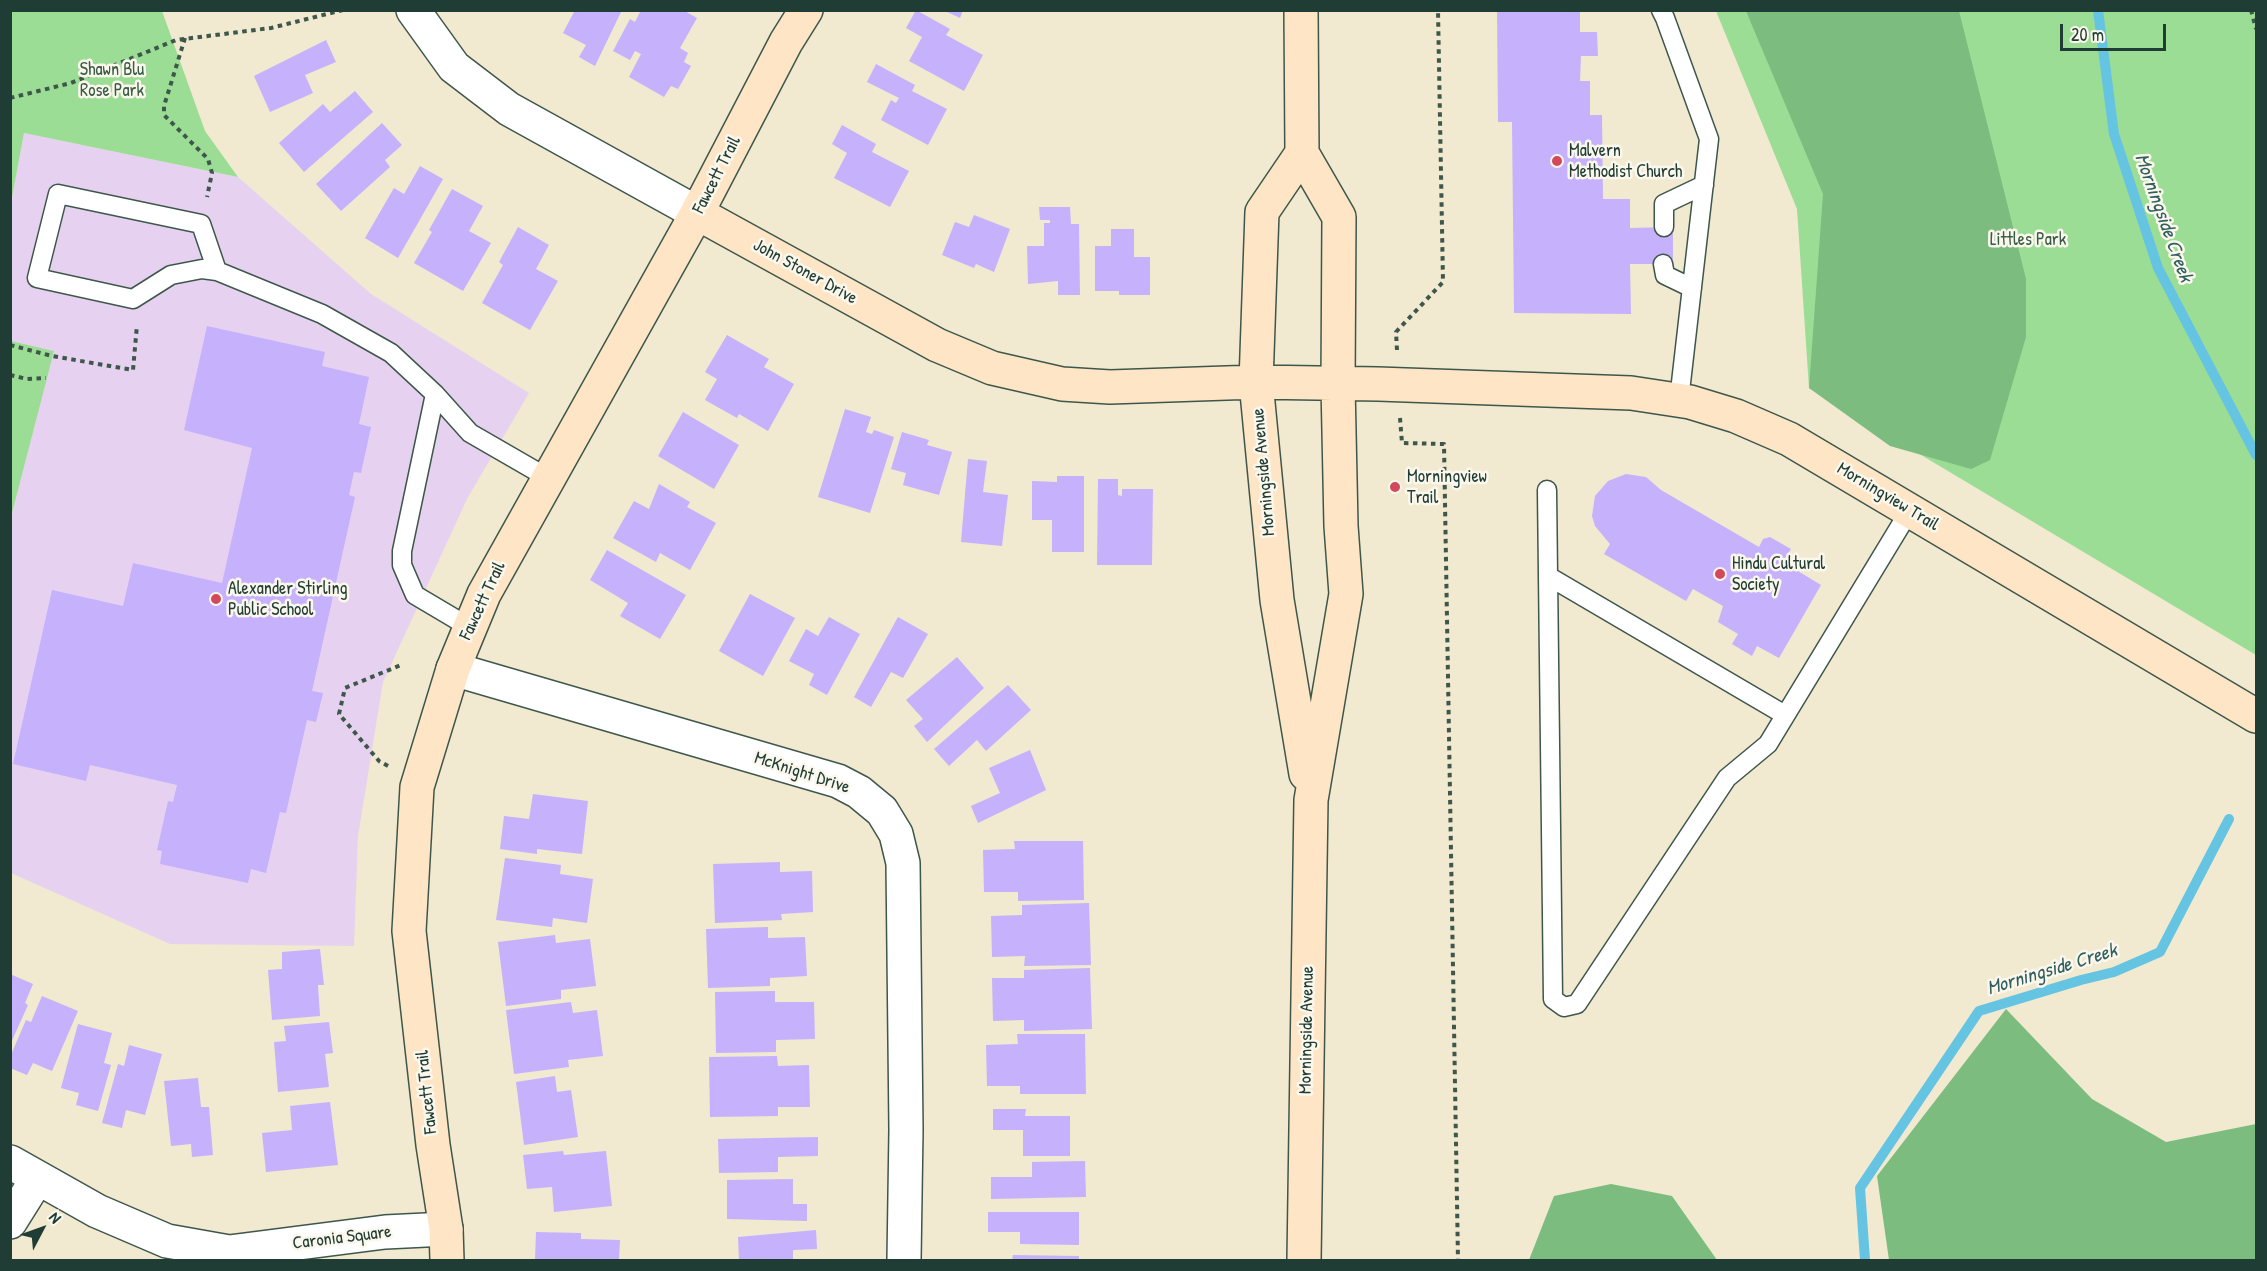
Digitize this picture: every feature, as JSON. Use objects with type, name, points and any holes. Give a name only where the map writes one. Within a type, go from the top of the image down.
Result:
[{"type":"street","name":"John Stoner Drive","points":[[413,10],[454,67],[509,109],[937,345],[992,368],[1062,384],[1099,386],[1256,382],[1338,385]]},
{"type":"street","name":"Fawcett Trail","points":[[446,1245],[409,931],[417,787],[453,669],[469,627],[497,568],[698,213],[786,42],[807,10]]},
{"type":"street","name":"Morningside Avenue","points":[[1301,10],[1302,153],[1339,217],[1338,385],[1341,526],[1346,594],[1311,800],[1304,1260]]},
{"type":"street","name":"Morningside Avenue","points":[[1302,153],[1262,212],[1256,382],[1276,600],[1311,800]]},
{"type":"street","name":"Morningview Trail","points":[[1338,385],[1378,384],[1631,393],[1679,400],[1736,416],[1769,429],[1910,510],[2256,716]]},
{"type":"street","name":"McKnight Drive","points":[[453,669],[838,781],[859,792],[882,811],[896,834],[903,863],[906,1130],[904,1260]]},
{"type":"street","name":"Caronia Square","points":[[10,1222],[24,1170],[97,1211],[166,1241],[229,1252],[385,1232],[446,1245]]},
{"type":"lane","points":[[1660,10],[1665,18],[1708,139],[1679,400]]},
{"type":"lane","points":[[1664,227],[1664,204],[1704,184]]},
{"type":"lane","points":[[217,271],[201,224],[58,194],[38,278],[139,298],[171,275],[202,269],[217,271],[322,314],[391,353],[435,394],[470,433],[548,478]]},
{"type":"lane","points":[[1663,264],[1665,275],[1692,288]]},
{"type":"lane","points":[[435,394],[402,551],[402,565],[416,595],[469,627]]},
{"type":"lane","points":[[1547,490],[1553,999],[1564,1007],[1577,1004],[1727,778],[1768,744],[1910,510]]},
{"type":"lane","points":[[1548,576],[1785,715]]},
{"type":"path","points":[[10,98],[71,83],[153,47],[185,38],[271,28],[343,10]]},
{"type":"path","points":[[1397,355],[1396,332],[1443,282],[1438,10]]},
{"type":"path","points":[[2251,10],[2256,29]]},
{"type":"path","points":[[185,38],[164,106],[164,115],[205,155],[212,166],[212,173]]},
{"type":"path","points":[[10,345],[52,356],[133,370],[139,298]]},
{"type":"path","points":[[10,375],[27,379],[46,378]]},
{"type":"path","points":[[1400,418],[1402,443],[1444,444],[1458,1260]]},
{"type":"path","points":[[400,665],[345,688],[339,714],[380,760],[417,787]]},
{"type":"shaded area","name":"Alexander Stirling Public School","points":[[24,133],[238,177],[371,294],[529,393],[467,499],[383,682],[358,836],[354,946],[170,944],[11,873],[11,517],[53,351],[11,341],[11,203]]},
{"type":"green space","name":"Shawn Blu Rose Park","points":[[11,10],[162,11],[205,131],[238,177],[24,133],[11,203]]},
{"type":"green space","name":"Littles Park","points":[[1716,11],[2256,11],[2256,655],[1809,388],[1797,209]]},
{"type":"green space","points":[[1746,11],[1959,11],[2026,279],[2026,337],[1990,460],[1971,469],[1890,446],[1809,388],[1823,194]]},
{"type":"green space","points":[[10,341],[54,351],[11,517]]},
{"type":"green space","points":[[2006,1009],[2092,1099],[2166,1142],[2256,1124],[2256,1260],[1889,1260],[1877,1176]]},
{"type":"green space","points":[[1611,1184],[1672,1196],[1717,1260],[1529,1260],[1554,1196]]},
{"type":"building","points":[[575,10],[622,10],[595,66],[579,57],[586,45],[563,33]]},
{"type":"building","points":[[641,10],[683,10],[697,18],[680,48],[688,53],[684,62],[691,66],[678,89],[671,86],[664,97],[629,77],[641,54],[635,51],[630,60],[613,51],[630,19],[635,22]]},
{"type":"building","points":[[916,10],[950,29],[946,35],[983,55],[964,91],[909,61],[922,37],[906,28]]},
{"type":"building","points":[[943,10],[963,10],[960,18]]},
{"type":"building","name":"Malvern Methodist Church","points":[[1497,10],[1580,10],[1580,32],[1597,32],[1598,56],[1581,56],[1580,81],[1590,81],[1590,115],[1602,115],[1603,199],[1630,199],[1630,228],[1673,227],[1673,264],[1630,264],[1631,314],[1514,313],[1512,122],[1498,122]]},
{"type":"building","points":[[326,40],[336,62],[305,75],[313,93],[270,112],[254,76]]},
{"type":"building","points":[[876,64],[915,85],[912,91],[947,109],[928,145],[881,120],[891,100],[896,103],[899,98],[867,82]]},
{"type":"building","points":[[355,91],[373,112],[304,172],[279,143],[323,104],[330,112]]},
{"type":"building","points":[[382,123],[402,145],[385,160],[390,167],[341,211],[316,184]]},
{"type":"building","points":[[842,125],[876,144],[872,152],[909,171],[890,207],[834,178],[847,153],[832,144]]},
{"type":"building","points":[[420,166],[443,179],[398,258],[365,238],[394,188],[404,194]]},
{"type":"building","points":[[452,189],[483,206],[469,231],[491,243],[463,291],[414,263],[432,232],[429,230]]},
{"type":"building","points":[[1039,207],[1070,207],[1071,224],[1079,224],[1080,295],[1058,295],[1058,281],[1028,284],[1027,246],[1044,246],[1044,223],[1050,223],[1050,220],[1040,220]]},
{"type":"building","points":[[974,215],[1010,229],[994,272],[976,264],[974,268],[942,255],[955,222],[969,227]]},
{"type":"building","points":[[518,227],[549,245],[536,269],[558,281],[530,330],[482,303],[503,265],[499,262]]},
{"type":"building","points":[[1111,229],[1134,229],[1134,257],[1150,257],[1150,295],[1119,295],[1119,291],[1095,291],[1095,246],[1111,246]]},
{"type":"building","points":[[207,326],[325,352],[322,366],[369,377],[359,424],[371,427],[361,473],[354,472],[349,495],[355,497],[312,691],[323,693],[316,722],[307,720],[286,813],[280,812],[266,873],[251,869],[248,883],[160,864],[162,851],[157,850],[168,801],[173,802],[177,785],[90,765],[86,781],[13,764],[52,590],[123,606],[133,563],[222,583],[252,448],[184,430]]},
{"type":"building","points":[[727,335],[769,359],[764,367],[794,384],[768,431],[739,414],[737,418],[705,400],[717,379],[705,372]]},
{"type":"building","points":[[845,409],[871,417],[866,432],[872,434],[874,430],[894,437],[870,513],[818,497]]},
{"type":"building","points":[[683,412],[739,445],[714,489],[658,456]]},
{"type":"building","points":[[902,432],[929,440],[927,445],[952,452],[939,495],[903,485],[906,473],[891,469]]},
{"type":"building","points":[[968,459],[987,461],[983,492],[1008,495],[1002,546],[961,542]]},
{"type":"building","name":"Hindu Cultural Society","points":[[1626,474],[1646,477],[1661,490],[1759,547],[1763,539],[1770,537],[1791,549],[1783,562],[1821,585],[1779,658],[1757,646],[1752,656],[1732,644],[1738,634],[1718,622],[1723,606],[1693,589],[1686,601],[1604,554],[1610,544],[1595,526],[1592,516],[1595,496],[1608,481]]},
{"type":"building","points":[[1057,476],[1084,476],[1084,552],[1052,552],[1052,520],[1032,520],[1032,481],[1057,482]]},
{"type":"building","points":[[1098,479],[1118,479],[1118,495],[1122,496],[1122,489],[1153,489],[1152,565],[1097,565]]},
{"type":"building","points":[[659,484],[690,502],[687,507],[716,523],[690,570],[660,553],[656,562],[613,538],[634,501],[649,509]]},
{"type":"building","points":[[607,550],[686,595],[660,639],[620,616],[628,603],[590,580]]},
{"type":"building","points":[[750,594],[795,618],[763,676],[719,651]]},
{"type":"building","points":[[829,617],[860,634],[827,695],[809,685],[814,674],[789,661],[806,629],[818,636]]},
{"type":"building","points":[[898,617],[928,634],[903,678],[891,672],[871,707],[854,697]]},
{"type":"building","points":[[957,657],[984,688],[927,742],[914,726],[923,719],[906,700]]},
{"type":"building","points":[[1008,685],[1031,710],[986,751],[977,740],[949,766],[934,749]]},
{"type":"building","points":[[1030,750],[1046,790],[978,823],[971,806],[1000,793],[989,768]]},
{"type":"building","points":[[533,794],[588,801],[582,854],[537,849],[537,854],[500,849],[504,816],[529,819]]},
{"type":"building","points":[[1014,841],[1083,841],[1084,900],[1018,901],[1018,892],[984,892],[983,850],[1015,849]]},
{"type":"building","points":[[505,858],[561,865],[560,874],[593,879],[587,923],[553,918],[552,927],[496,920]]},
{"type":"building","points":[[780,862],[780,872],[812,871],[813,912],[781,914],[782,920],[715,923],[713,864]]},
{"type":"building","points":[[1089,903],[1091,965],[1024,966],[1025,956],[992,957],[991,916],[1022,915],[1022,905]]},
{"type":"building","points":[[768,927],[768,938],[805,937],[807,976],[770,978],[770,986],[708,988],[706,929]]},
{"type":"building","points":[[555,935],[556,943],[590,939],[596,986],[561,990],[561,999],[506,1006],[498,942]]},
{"type":"building","points":[[320,949],[324,985],[318,985],[320,1016],[272,1020],[268,970],[282,969],[282,952]]},
{"type":"building","points":[[1090,968],[1092,1029],[1024,1031],[1024,1020],[993,1021],[992,978],[1024,978],[1024,970]]},
{"type":"building","points":[[10,974],[33,984],[25,1003],[28,1005],[10,1045]]},
{"type":"building","points":[[775,991],[775,1002],[814,1002],[815,1039],[776,1040],[776,1052],[716,1053],[715,992]]},
{"type":"building","points":[[42,996],[78,1011],[52,1071],[33,1063],[27,1075],[10,1068],[10,1057],[26,1020],[31,1022]]},
{"type":"building","points":[[571,1002],[573,1013],[597,1010],[603,1056],[568,1060],[569,1067],[514,1074],[506,1010]]},
{"type":"building","points":[[329,1022],[333,1053],[325,1054],[329,1087],[278,1092],[274,1042],[286,1041],[284,1026]]},
{"type":"building","points":[[78,1024],[112,1033],[104,1063],[111,1065],[98,1111],[76,1105],[79,1093],[61,1088]]},
{"type":"building","points":[[1017,1034],[1085,1034],[1086,1094],[1020,1094],[1020,1086],[987,1086],[986,1045],[1018,1044]]},
{"type":"building","points":[[129,1045],[162,1054],[145,1115],[126,1110],[122,1128],[102,1123],[118,1064],[124,1066]]},
{"type":"building","points":[[777,1056],[778,1066],[809,1065],[810,1107],[778,1107],[778,1116],[710,1117],[709,1057]]},
{"type":"building","points":[[555,1076],[557,1092],[571,1090],[578,1137],[524,1145],[516,1082]]},
{"type":"building","points":[[198,1078],[201,1107],[209,1107],[213,1155],[192,1157],[191,1144],[171,1146],[164,1081]]},
{"type":"building","points":[[330,1102],[338,1165],[266,1172],[262,1133],[292,1130],[290,1106]]},
{"type":"building","points":[[993,1109],[1026,1109],[1025,1116],[1070,1116],[1070,1156],[1023,1156],[1023,1130],[993,1130]]},
{"type":"building","points":[[818,1137],[818,1156],[778,1157],[778,1172],[719,1173],[718,1139]]},
{"type":"building","points":[[563,1151],[564,1155],[606,1151],[612,1206],[554,1212],[552,1187],[527,1189],[523,1155]]},
{"type":"building","points":[[1085,1161],[1086,1197],[991,1199],[991,1177],[1032,1177],[1032,1162]]},
{"type":"building","points":[[793,1179],[793,1204],[807,1204],[807,1221],[727,1219],[727,1180]]},
{"type":"building","points":[[988,1212],[1079,1212],[1079,1245],[1020,1244],[1020,1232],[988,1232]]},
{"type":"building","points":[[816,1230],[817,1249],[793,1250],[793,1260],[739,1260],[738,1237]]},
{"type":"building","points":[[536,1232],[581,1233],[581,1239],[620,1240],[619,1260],[535,1260]]},
{"type":"building","points":[[1013,1255],[1079,1256],[1079,1260],[1012,1260]]},
{"type":"waterway","name":"Morningside Creek","points":[[2098,10],[2114,134],[2158,268],[2256,455]]},
{"type":"waterway","name":"Morningside Creek","points":[[1865,1260],[1860,1188],[1979,1011],[2114,972],[2160,952],[2229,819]]},
{"type":"place","name":"Malvern Methodist Church","points":[[1557,161]]},
{"type":"place","name":"Morningview Trail","points":[[1395,487]]},
{"type":"place","name":"Hindu Cultural Society","points":[[1720,574]]},
{"type":"place","name":"Alexander Stirling Public School","points":[[216,599]]}]
